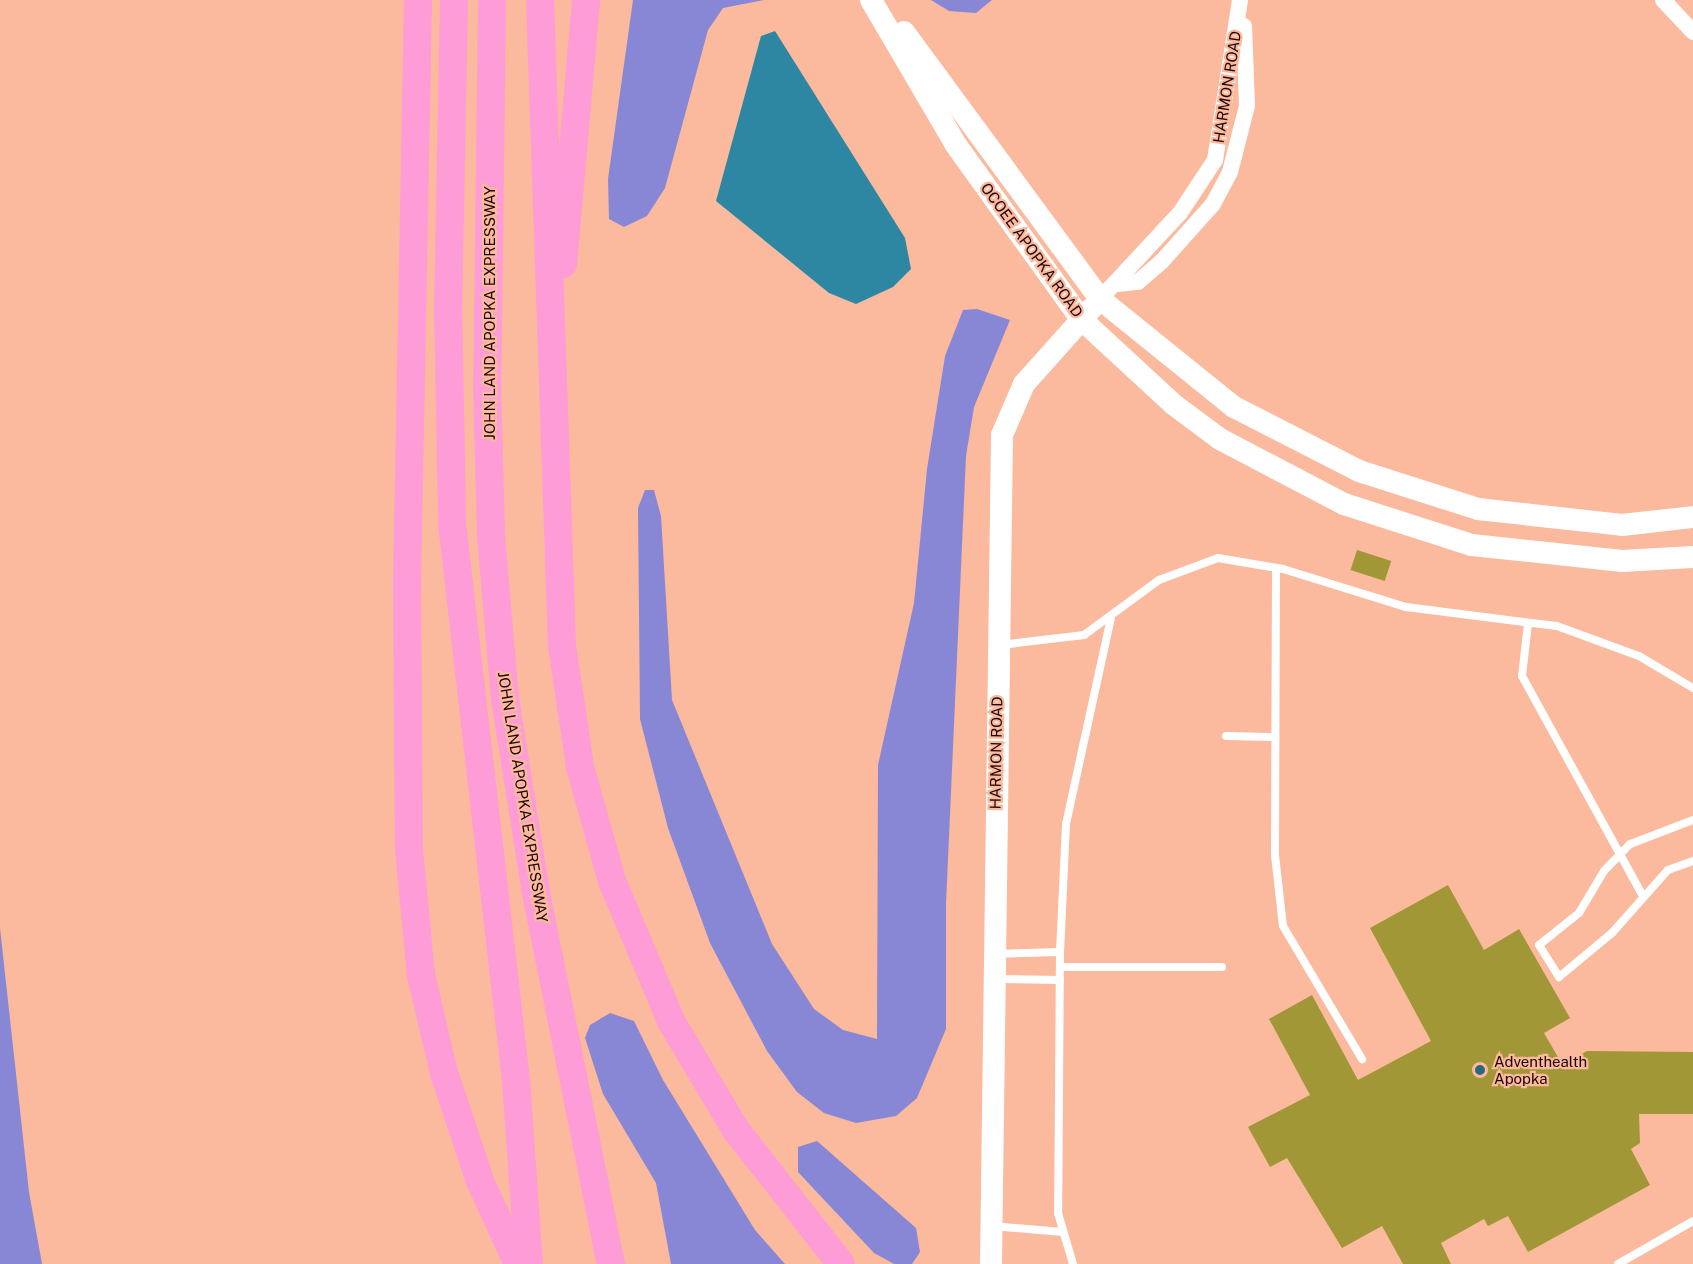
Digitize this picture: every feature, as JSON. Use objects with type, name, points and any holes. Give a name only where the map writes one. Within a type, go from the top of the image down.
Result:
[{"type":"highway","points":[[418,0],[407,581],[409,849],[421,975],[444,1073],[480,1181],[518,1264]]},
{"type":"highway","points":[[454,0],[448,305],[452,523],[516,1080],[529,1264]]},
{"type":"highway","name":"JOHN LAND APOPKA EXPRESSWAY","points":[[492,0],[487,383],[491,536],[505,699],[536,893],[611,1264]]},
{"type":"highway","points":[[540,0],[552,376],[568,708],[612,881],[649,974],[715,1100],[841,1264]]},
{"type":"highway","points":[[552,376],[586,0]]},
{"type":"main road","name":"OCOEE APOPKA ROAD","points":[[871,0],[956,145],[1081,319],[1173,404],[1220,439],[1344,504],[1472,545],[1528,554],[1622,561],[1693,557]]},
{"type":"main road","name":"OCOEE APOPKA ROAD","points":[[879,0],[1100,299],[1234,408],[1359,471],[1440,498],[1530,518],[1622,525],[1693,517]]},
{"type":"main road","name":"HARMON ROAD","points":[[991,1264],[997,646],[1002,435],[1024,384],[1100,299]]},
{"type":"street","name":"HARMON ROAD","points":[[1100,299],[1118,284],[1128,266],[1187,204],[1215,160],[1240,0]]},
{"type":"street","points":[[1662,0],[1690,23]]},
{"type":"lane","points":[[997,646],[1083,636],[1184,567],[1218,558],[1276,568],[1406,607],[1573,631],[1639,656],[1693,688]]},
{"type":"lane","points":[[1276,568],[1275,855],[1283,926],[1362,1059]]},
{"type":"lane","points":[[1073,1264],[1058,1214],[1060,950],[1066,824],[1111,618]]},
{"type":"lane","points":[[1528,624],[1522,676],[1643,896]]},
{"type":"lane","points":[[1226,736],[1275,737]]},
{"type":"lane","points":[[1693,820],[1619,854],[1579,913],[1539,945],[1559,977],[1612,933],[1668,870],[1693,861]]},
{"type":"lane","points":[[994,954],[1060,950]]},
{"type":"lane","points":[[1060,967],[1222,967]]},
{"type":"lane","points":[[994,978],[1060,980]]},
{"type":"lane","points":[[1618,1264],[1693,1221]]},
{"type":"lane","points":[[991,1226],[1063,1232]]},
{"type":"shaded area","points":[[633,0],[764,0],[723,8],[708,30],[665,188],[647,216],[624,227],[609,219],[608,179]]},
{"type":"shaded area","points":[[931,0],[992,0],[976,13],[949,11]]},
{"type":"shaded area","points":[[977,309],[1010,320],[974,407],[966,456],[946,904],[946,1029],[917,1098],[896,1116],[856,1123],[824,1113],[797,1092],[767,1051],[710,943],[668,828],[640,719],[638,508],[645,490],[654,490],[661,516],[672,700],[772,944],[814,1009],[843,1030],[877,1039],[878,765],[914,603],[927,469],[945,356],[963,310]]},
{"type":"shaded area","points":[[0,928],[29,1192],[42,1264],[0,1264]]},
{"type":"shaded area","points":[[610,1013],[634,1021],[663,1080],[755,1230],[785,1264],[671,1264],[656,1183],[603,1094],[585,1038],[590,1025]]},
{"type":"shaded area","points":[[817,1141],[916,1228],[920,1252],[912,1264],[894,1264],[874,1253],[798,1172],[798,1147]]},
{"type":"water","points":[[775,31],[905,238],[911,269],[893,287],[856,304],[829,293],[716,201],[761,36]]},
{"type":"building","points":[[1357,550],[1391,561],[1385,581],[1351,570]]},
{"type":"building","points":[[1448,885],[1484,950],[1519,929],[1570,1018],[1544,1033],[1562,1064],[1587,1051],[1693,1052],[1693,1114],[1639,1114],[1640,1143],[1631,1149],[1650,1185],[1528,1252],[1508,1216],[1488,1226],[1484,1219],[1441,1243],[1451,1264],[1403,1264],[1382,1226],[1342,1248],[1287,1158],[1270,1167],[1248,1127],[1310,1095],[1269,1019],[1312,995],[1358,1080],[1431,1041],[1370,928]]},
{"type":"place","name":"Adventhealth Apopka","points":[[1480,1070]]}]
